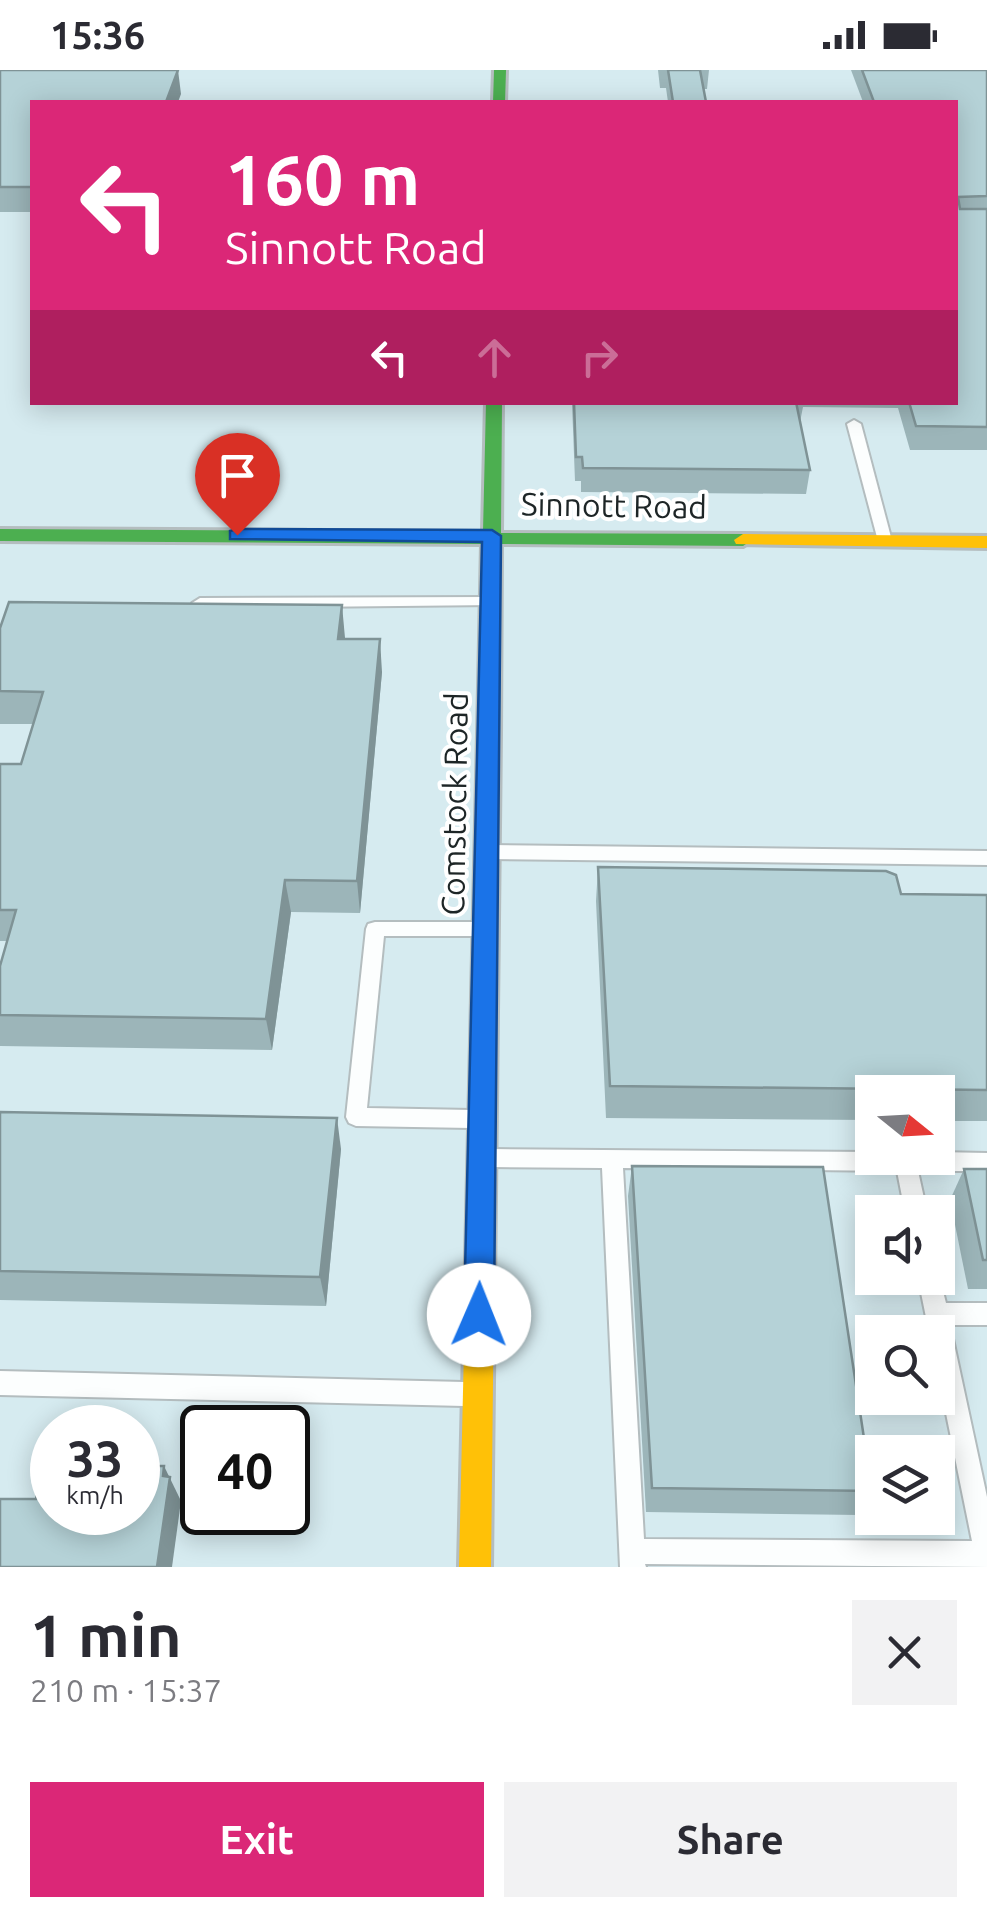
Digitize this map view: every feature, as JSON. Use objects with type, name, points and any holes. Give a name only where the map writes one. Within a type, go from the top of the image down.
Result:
[{"type":"street","points":[[499,100],[500,70]]},
{"type":"street","name":"Comstock Road","points":[[475,1567],[494,405]]},
{"type":"street","name":"Sinnott Road","points":[[0,535],[987,542]]},
{"type":"lane","points":[[854,424],[885,541]]},
{"type":"lane","points":[[200,603],[491,602]]},
{"type":"lane","points":[[486,852],[987,858]]},
{"type":"lane","points":[[482,1120],[356,1117],[375,928],[484,929]]},
{"type":"lane","points":[[481,1158],[855,1161]]},
{"type":"lane","points":[[612,1159],[633,1559],[987,1554],[933,1295]]},
{"type":"lane","points":[[955,1162],[987,1162]]},
{"type":"lane","points":[[937,1314],[987,1314]]},
{"type":"lane","points":[[0,1383],[478,1394]]},
{"type":"shaded area","points":[[0,70],[987,70],[987,1567],[0,1567]]},
{"type":"building","points":[[0,70],[178,70],[167,100],[30,100],[30,187],[0,187]]},
{"type":"building","points":[[668,70],[700,70],[706,100],[673,100]]},
{"type":"building","points":[[862,70],[987,70],[987,196],[958,197],[958,100],[873,100]]},
{"type":"building","points":[[958,197],[960,209],[987,209],[987,427],[916,426],[910,405],[958,405]]},
{"type":"building","points":[[574,405],[797,405],[810,470],[583,468],[582,457],[576,457]]},
{"type":"building","points":[[9,602],[342,605],[338,639],[380,639],[357,881],[285,880],[266,1019],[0,1015],[0,966],[16,910],[0,910],[0,764],[21,764],[43,692],[0,691],[0,628]]},
{"type":"building","points":[[598,867],[886,871],[896,875],[901,894],[987,895],[987,1090],[955,1090],[955,1075],[855,1075],[855,1089],[610,1086]]},
{"type":"building","points":[[0,1112],[337,1118],[320,1277],[0,1271]]},
{"type":"building","points":[[632,1166],[823,1167],[855,1379],[855,1415],[861,1415],[864,1435],[855,1435],[855,1491],[652,1488]]},
{"type":"building","points":[[964,1169],[987,1169],[987,1260],[983,1260]]},
{"type":"building","points":[[160,1466],[164,1466],[163,1476],[170,1477],[157,1567],[0,1567],[0,1499],[30,1499],[30,1535],[160,1535]]},
{"type":"traffic: fast","points":[[499,100],[500,70]]},
{"type":"traffic: fast","points":[[489,734],[494,405]]},
{"type":"traffic: fast","points":[[0,535],[743,540]]},
{"type":"traffic: slow","points":[[743,540],[987,542]]},
{"type":"traffic: slow","points":[[475,1567],[489,734]]},
{"type":"route","points":[[237,535],[492,536],[479,1315]]}]
